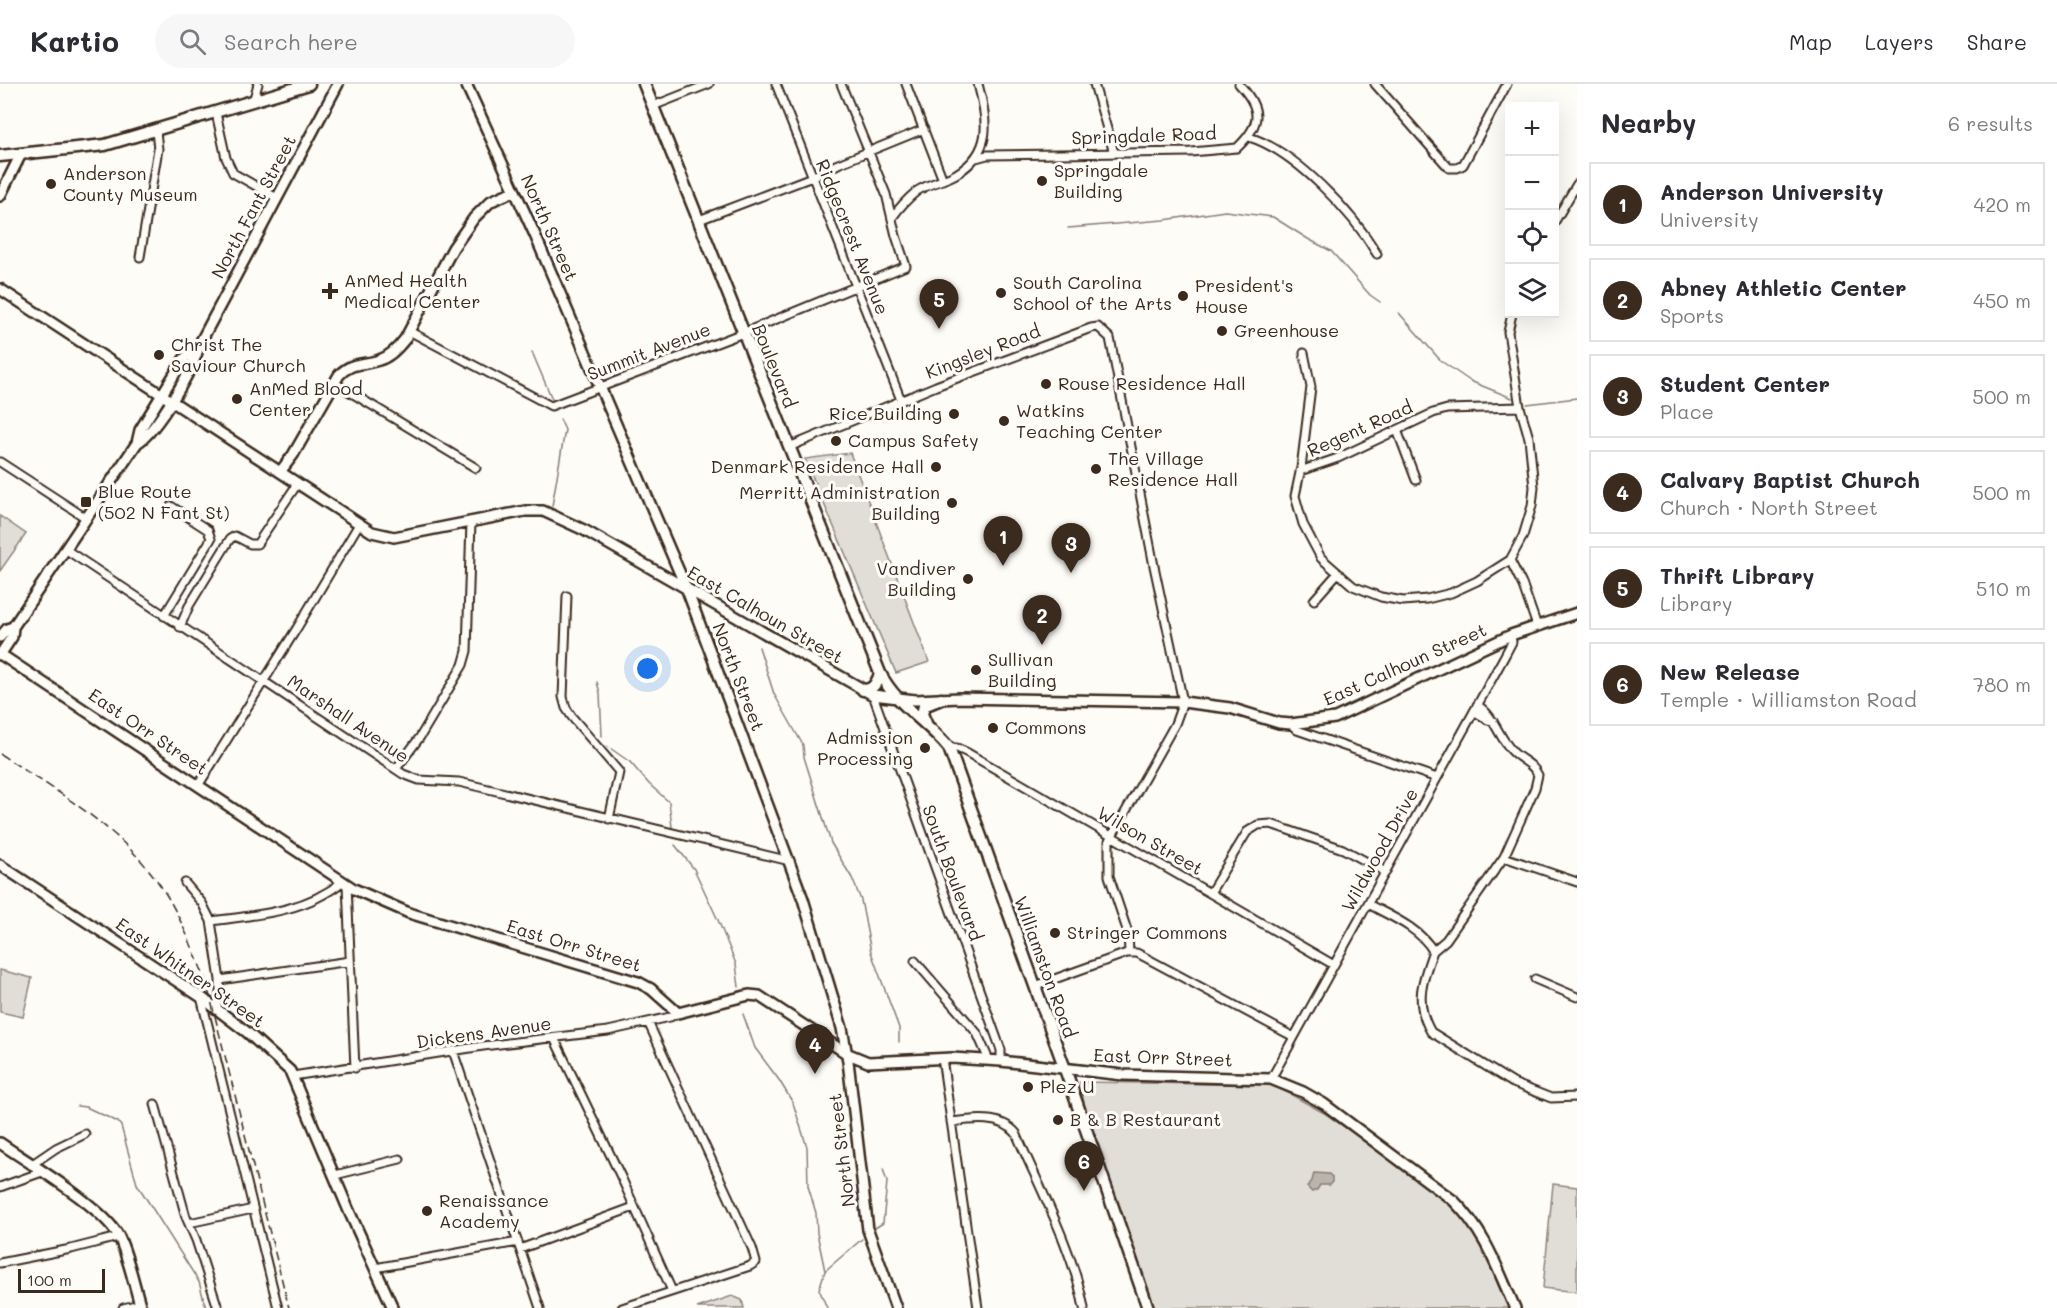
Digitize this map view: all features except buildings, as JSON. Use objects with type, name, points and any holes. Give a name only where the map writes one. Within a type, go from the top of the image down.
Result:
[{"type":"main road","points":[[0,156],[105,146],[309,84]]},
{"type":"main road","name":"Boulevard","points":[[644,84],[874,660]]},
{"type":"main road","name":"Williamston Road","points":[[874,660],[887,688],[949,748],[1065,1069],[1148,1308]]},
{"type":"main road","points":[[868,693],[867,690],[873,687],[880,674]]},
{"type":"main road","points":[[928,726],[922,710],[927,703],[941,699]]},
{"type":"street","points":[[253,102],[258,84]]},
{"type":"street","name":"North Fant Street","points":[[0,654],[12,637],[13,627],[137,443],[140,430],[167,398],[184,358],[199,345],[338,84]]},
{"type":"street","name":"North Street","points":[[466,84],[540,246],[687,590],[790,861],[842,1028],[868,1230],[896,1308]]},
{"type":"street","points":[[653,106],[709,84]]},
{"type":"street","name":"Ridgecrest Avenue","points":[[776,84],[901,400]]},
{"type":"street","points":[[841,84],[870,151],[892,218]]},
{"type":"street","points":[[906,84],[943,180]]},
{"type":"street","points":[[892,218],[902,204],[920,189],[955,175],[976,158],[985,141],[978,84]]},
{"type":"street","points":[[1094,84],[1114,153]]},
{"type":"street","points":[[1239,84],[1252,99],[1256,109],[1257,123],[1249,137],[1264,141],[1310,175],[1367,237],[1377,254]]},
{"type":"street","points":[[1375,84],[1449,168],[1462,165],[1507,84]]},
{"type":"street","points":[[216,113],[226,158],[232,173],[277,198]]},
{"type":"street","points":[[699,220],[812,177],[924,129]]},
{"type":"street","points":[[140,257],[158,149],[156,131]]},
{"type":"street","name":"Springdale Road","points":[[976,158],[987,155],[1191,152],[1237,148],[1249,137]]},
{"type":"street","points":[[0,196],[21,154]]},
{"type":"street","points":[[1559,215],[1577,184]]},
{"type":"street","points":[[280,472],[293,455],[339,375],[349,366],[381,360],[395,351],[409,331],[453,248],[474,218],[490,201],[514,191]]},
{"type":"street","name":"Summit Avenue","points":[[409,331],[551,406],[743,333],[906,266],[892,218]]},
{"type":"street","name":"East Calhoun Street","points":[[0,288],[372,532],[394,537],[525,511],[543,511],[574,524],[868,693],[896,698],[1183,702],[1230,708],[1279,723],[1291,724],[1335,718],[1511,635],[1577,613]]},
{"type":"street","points":[[1511,318],[1508,332],[1520,407],[1529,438],[1534,487],[1532,506],[1523,536],[1510,560],[1537,626]]},
{"type":"street","name":"Kingsley Road","points":[[789,447],[901,400],[1091,328],[1098,327],[1105,331],[1110,338],[1183,702]]},
{"type":"street","points":[[1300,471],[1311,387],[1310,373],[1304,353]]},
{"type":"street","points":[[335,383],[476,468]]},
{"type":"street","name":"Regent Road","points":[[1510,560],[1476,581],[1450,593],[1427,599],[1403,601],[1381,597],[1353,586],[1321,558],[1303,524],[1295,496],[1300,471],[1338,458],[1433,413],[1448,409],[1520,407]]},
{"type":"street","points":[[1397,430],[1416,480]]},
{"type":"street","points":[[0,462],[86,518]]},
{"type":"street","points":[[180,627],[189,606],[230,538],[235,537],[250,544],[257,544],[297,483]]},
{"type":"street","points":[[164,616],[211,539],[208,530],[171,506]]},
{"type":"street","points":[[396,769],[420,736],[463,665],[468,631],[471,521]]},
{"type":"street","points":[[198,786],[359,524]]},
{"type":"street","name":"Marshall Avenue","points":[[65,549],[403,774],[419,780],[459,783],[790,861]]},
{"type":"street","points":[[1314,600],[1337,574]]},
{"type":"street","points":[[567,596],[564,697],[566,708],[619,772],[609,819]]},
{"type":"street","name":"North Fant Street","points":[[0,637],[7,629],[13,627]]},
{"type":"street","name":"Wildwood Drive","points":[[1271,1079],[1512,642],[1511,635]]},
{"type":"street","name":"East Orr Street","points":[[0,654],[345,884],[410,913],[638,982],[651,988],[678,1013],[749,995],[759,996],[846,1053],[860,1060],[875,1063],[942,1058],[1001,1061],[1123,1075],[1271,1079],[1304,1092],[1454,1201],[1470,1217],[1480,1231],[1515,1308]]},
{"type":"street","name":"South Boulevard","points":[[868,693],[1001,1050],[1001,1061]]},
{"type":"street","points":[[1130,953],[1128,933],[1109,876],[1109,841],[1175,724],[1183,702]]},
{"type":"street","points":[[1476,708],[1488,720],[1494,721],[1510,747],[1532,766],[1538,775],[1535,788],[1504,857],[1446,939],[1433,951],[1425,972],[1420,1003],[1424,1019],[1431,1032],[1513,1083],[1551,1098],[1577,1096]]},
{"type":"street","points":[[1291,724],[1297,730],[1437,778]]},
{"type":"street","name":"Wilson Street","points":[[949,748],[957,748],[966,752],[1334,965]]},
{"type":"street","points":[[1210,893],[1247,832],[1258,825],[1271,824],[1333,845],[1386,872]]},
{"type":"street","points":[[1504,857],[1577,882]]},
{"type":"street","name":"East Whitner Street","points":[[0,865],[201,997],[248,1033],[290,1071],[393,1308]]},
{"type":"street","points":[[185,884],[202,903],[211,921],[220,980],[220,995],[216,1009]]},
{"type":"street","points":[[211,921],[274,913],[298,907],[345,884],[355,1068]]},
{"type":"street","points":[[1368,904],[1408,927],[1428,943],[1433,951]]},
{"type":"street","points":[[1035,986],[1130,953],[1137,953],[1294,1037]]},
{"type":"street","points":[[220,980],[350,961]]},
{"type":"street","points":[[915,961],[977,1033],[988,1060]]},
{"type":"street","points":[[1535,979],[1577,997]]},
{"type":"street","points":[[201,997],[278,1308]]},
{"type":"street","name":"Dickens Avenue","points":[[293,1076],[453,1051],[608,1031],[678,1013]]},
{"type":"street","points":[[623,1308],[750,1266],[756,1260],[753,1248],[648,1022]]},
{"type":"street","points":[[554,1038],[672,1291]]},
{"type":"street","points":[[453,1051],[540,1308]]},
{"type":"street","points":[[942,1058],[978,1308]]},
{"type":"street","points":[[155,1104],[189,1223],[218,1308]]},
{"type":"street","points":[[951,1122],[992,1120],[1010,1126],[1016,1133],[1067,1250],[1084,1308]]},
{"type":"street","points":[[31,1164],[56,1148],[85,1134]]},
{"type":"street","points":[[0,1143],[99,1213],[118,1237],[141,1306],[123,1308]]},
{"type":"street","points":[[335,1175],[400,1159]]},
{"type":"street","points":[[0,1187],[42,1172]]},
{"type":"street","points":[[375,1268],[519,1245],[634,1207]]},
{"type":"street","points":[[189,1223],[253,1209]]},
{"type":"street","points":[[0,1263],[118,1237]]},
{"type":"shaded area","points":[[850,453],[929,662],[896,673],[805,459]]},
{"type":"shaded area","points":[[0,516],[26,534],[0,571]]},
{"type":"shaded area","points":[[0,970],[32,978],[23,1017],[0,1012]]},
{"type":"shaded area","points":[[1080,1082],[1274,1085],[1324,1113],[1434,1189],[1472,1223],[1508,1308],[1147,1308],[1093,1151]]},
{"type":"shaded area","points":[[1314,1173],[1329,1174],[1332,1182],[1329,1185],[1320,1185],[1312,1192],[1307,1187]]},
{"type":"shaded area","points":[[1553,1184],[1577,1187],[1577,1292],[1543,1288]]},
{"type":"shaded area","points":[[732,1296],[742,1300],[744,1308],[697,1308]]},
{"type":"waterway","points":[[1068,228],[1164,220],[1225,211],[1273,217],[1331,251],[1370,295],[1380,302]]},
{"type":"waterway","points":[[1399,313],[1441,361],[1470,381],[1512,398]]},
{"type":"waterway","points":[[532,352],[552,399]]},
{"type":"waterway","points":[[1527,404],[1577,398]]},
{"type":"waterway","points":[[552,506],[565,430],[560,419]]},
{"type":"waterway","points":[[759,647],[774,694],[803,745],[804,757],[831,843],[852,878],[861,900],[871,952],[899,1028],[899,1042]]},
{"type":"waterway","points":[[597,682],[600,693],[602,736]]},
{"type":"waterway","points":[[607,746],[630,762],[669,802],[672,827]]},
{"type":"waterway","points":[[675,845],[694,869],[718,920],[736,964],[739,987]]},
{"type":"waterway","points":[[743,1014],[755,1048],[793,1103],[807,1147],[808,1186],[816,1213],[817,1233],[825,1271],[819,1289],[827,1308]]},
{"type":"waterway","points":[[77,1106],[86,1107],[118,1122],[121,1126],[137,1184],[199,1282],[206,1308]]},
{"type":"waterway","points":[[875,1228],[883,1223],[887,1182],[883,1169]]},
{"type":"waterway","points":[[826,1270],[862,1239]]},
{"type":"railway","points":[[0,754],[64,796],[105,827],[142,862],[172,905],[206,981],[289,1308]]},
{"type":"place","name":"Springdale Building","points":[[1042,181]]},
{"type":"place","name":"Anderson County Museum","points":[[51,184]]},
{"type":"place","name":"AnMed Health Medical Center","points":[[330,291]]},
{"type":"place","name":"South Carolina School of the Arts","points":[[1001,293]]},
{"type":"place","name":"President's House","points":[[1183,296]]},
{"type":"place","name":"Thrift Library","points":[[939,329]]},
{"type":"place","name":"Greenhouse","points":[[1222,331]]},
{"type":"place","name":"Christ The Saviour Church","points":[[159,355]]},
{"type":"place","name":"Rouse Residence Hall","points":[[1046,384]]},
{"type":"place","name":"AnMed Blood Center","points":[[237,399]]},
{"type":"place","name":"Rice Building","points":[[954,414]]},
{"type":"place","name":"Watkins Teaching Center","points":[[1004,421]]},
{"type":"place","name":"Campus Safety","points":[[836,441]]},
{"type":"place","name":"Denmark Residence Hall","points":[[936,467]]},
{"type":"place","name":"The Village Residence Hall","points":[[1096,469]]},
{"type":"place","name":"Blue Route (502 N Fant St)","points":[[86,502]]},
{"type":"place","name":"Merritt Administration Building","points":[[952,503]]},
{"type":"place","name":"Anderson University","points":[[1003,566]]},
{"type":"place","name":"Student Center","points":[[1071,573]]},
{"type":"place","name":"Vandiver Building","points":[[968,579]]},
{"type":"place","name":"Abney Athletic Center","points":[[1042,645]]},
{"type":"place","name":"Sullivan Building","points":[[976,670]]},
{"type":"place","name":"Commons","points":[[993,728]]},
{"type":"place","name":"Admission Processing","points":[[925,748]]},
{"type":"place","name":"Stringer Commons","points":[[1055,933]]},
{"type":"place","name":"Calvary Baptist Church","points":[[815,1074]]},
{"type":"place","name":"Plez U","points":[[1028,1087]]},
{"type":"place","name":"B & B Restaurant","points":[[1058,1120]]},
{"type":"place","name":"New Release","points":[[1084,1191]]},
{"type":"place","name":"Renaissance Academy","points":[[427,1211]]}]
